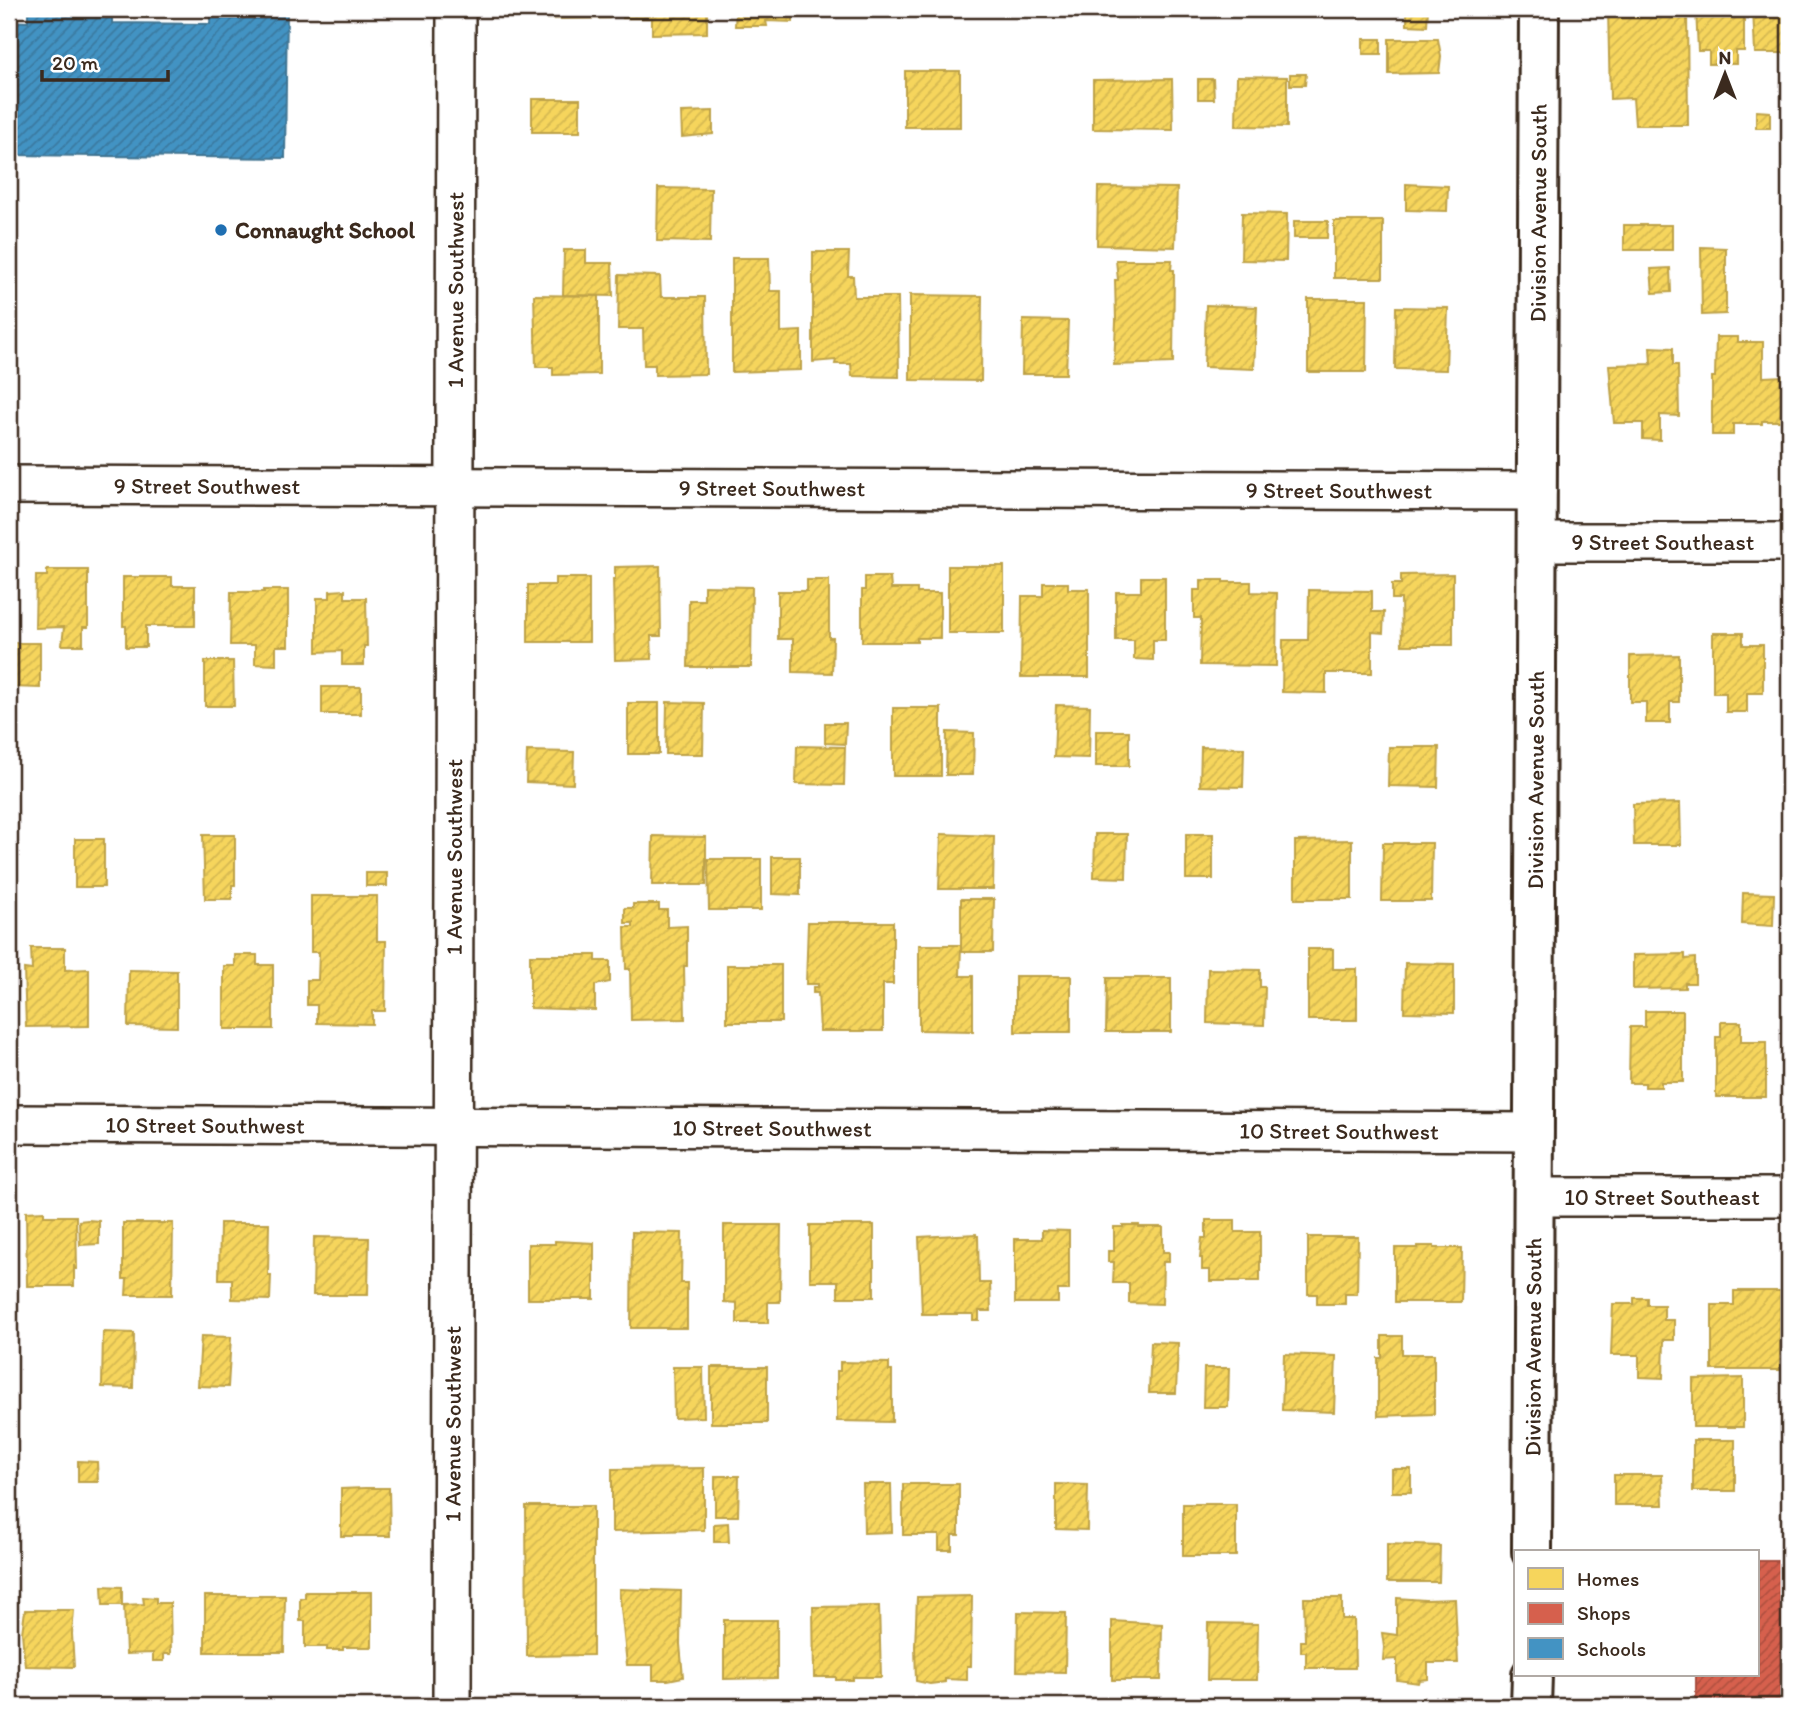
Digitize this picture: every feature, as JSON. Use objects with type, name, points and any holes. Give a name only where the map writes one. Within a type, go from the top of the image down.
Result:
[{"type":"street","name":"1 Avenue Southwest","points":[[452,1706],[456,9]]},
{"type":"street","name":"Division Avenue South","points":[[1532,1550],[1539,9]]},
{"type":"street","name":"9 Street Southwest","points":[[9,485],[1537,491]]},
{"type":"street","name":"9 Street Southeast","points":[[1536,542],[1789,542]]},
{"type":"street","name":"10 Street Southwest","points":[[9,1125],[1534,1132]]},
{"type":"street","name":"10 Street Southeast","points":[[1534,1197],[1789,1197]]},
{"type":"street","points":[[1531,1706],[1532,1676]]},
{"type":"building: Homes","points":[[538,9],[609,9],[609,18],[538,19]]},
{"type":"building: Homes","points":[[623,9],[707,9],[707,33],[652,34],[652,18],[623,18]]},
{"type":"building: Homes","points":[[736,9],[793,9],[793,22],[766,21],[767,26],[735,26]]},
{"type":"building: Homes","points":[[1344,9],[1375,9],[1375,14],[1344,13]]},
{"type":"building: Homes","points":[[1407,9],[1428,9],[1427,26],[1407,25]]},
{"type":"building: Homes","points":[[1608,9],[1687,9],[1688,125],[1635,125],[1633,98],[1610,99]]},
{"type":"building: Homes","points":[[1696,9],[1744,9],[1744,51],[1736,51],[1736,64],[1709,64],[1709,51],[1698,51]]},
{"type":"building: Homes","points":[[1753,9],[1789,9],[1789,53],[1755,53]]},
{"type":"building: Homes","points":[[1363,39],[1381,39],[1381,54],[1363,54]]},
{"type":"building: Homes","points":[[1389,39],[1438,39],[1441,56],[1439,73],[1389,74]]},
{"type":"building: Homes","points":[[905,71],[960,71],[960,127],[905,127]]},
{"type":"building: Homes","points":[[1290,74],[1306,74],[1305,85],[1290,85]]},
{"type":"building: Homes","points":[[1237,76],[1287,77],[1287,127],[1236,126]]},
{"type":"building: Homes","points":[[1172,79],[1173,130],[1093,129],[1093,80]]},
{"type":"building: Homes","points":[[1198,79],[1213,79],[1214,99],[1198,99]]},
{"type":"building: Homes","points":[[532,99],[580,99],[580,132],[532,132]]},
{"type":"building: Homes","points":[[713,111],[713,134],[682,137],[681,112]]},
{"type":"building: Homes","points":[[1756,111],[1770,112],[1770,128],[1756,128]]},
{"type":"building: Homes","points":[[1406,184],[1448,186],[1447,211],[1406,210]]},
{"type":"building: Homes","points":[[1098,187],[1177,188],[1175,247],[1097,245]]},
{"type":"building: Homes","points":[[658,188],[711,189],[710,242],[657,241]]},
{"type":"building: Homes","points":[[1242,213],[1287,214],[1286,261],[1241,260]]},
{"type":"building: Homes","points":[[1294,221],[1328,221],[1327,238],[1294,238]]},
{"type":"building: Homes","points":[[1334,221],[1383,221],[1383,278],[1334,278]]},
{"type":"building: Homes","points":[[1624,225],[1672,225],[1672,250],[1624,250]]},
{"type":"building: Homes","points":[[1701,247],[1726,248],[1726,314],[1702,315]]},
{"type":"building: Homes","points":[[564,250],[586,250],[586,263],[612,263],[613,296],[563,295]]},
{"type":"building: Homes","points":[[813,252],[849,252],[848,276],[853,276],[854,297],[898,297],[899,377],[852,376],[851,364],[835,364],[836,360],[813,362]]},
{"type":"building: Homes","points":[[732,258],[769,258],[770,291],[781,291],[781,332],[801,331],[801,370],[732,372]]},
{"type":"building: Homes","points":[[1116,260],[1172,260],[1173,363],[1114,365],[1115,280],[1118,280]]},
{"type":"building: Homes","points":[[1670,268],[1671,292],[1653,293],[1651,269]]},
{"type":"building: Homes","points":[[619,275],[660,276],[661,297],[705,297],[706,374],[655,375],[655,365],[644,365],[643,329],[618,329]]},
{"type":"building: Homes","points":[[534,295],[599,296],[599,374],[553,375],[553,367],[536,367]]},
{"type":"building: Homes","points":[[910,295],[982,296],[981,381],[910,380]]},
{"type":"building: Homes","points":[[1308,299],[1367,299],[1366,372],[1308,372]]},
{"type":"building: Homes","points":[[1206,305],[1257,307],[1254,369],[1204,367]]},
{"type":"building: Homes","points":[[1396,307],[1448,308],[1446,370],[1395,369]]},
{"type":"building: Homes","points":[[1023,320],[1068,321],[1066,374],[1022,374]]},
{"type":"building: Homes","points":[[1716,337],[1738,337],[1738,342],[1763,342],[1763,377],[1784,376],[1785,421],[1733,424],[1733,435],[1712,435],[1712,377],[1715,377]]},
{"type":"building: Homes","points":[[1650,347],[1673,348],[1673,365],[1678,365],[1679,416],[1660,415],[1660,440],[1643,439],[1643,423],[1614,423],[1609,365],[1651,364]]},
{"type":"building: Homes","points":[[660,566],[661,636],[651,636],[652,659],[615,660],[615,567]]},
{"type":"building: Homes","points":[[948,566],[1004,566],[1004,633],[948,633]]},
{"type":"building: Homes","points":[[47,570],[88,570],[88,627],[83,627],[83,645],[62,645],[64,627],[35,628],[36,576],[47,576]]},
{"type":"building: Homes","points":[[1453,574],[1453,645],[1402,645],[1401,599],[1392,599],[1392,584],[1401,584],[1401,575]]},
{"type":"building: Homes","points":[[123,577],[172,577],[172,586],[195,586],[195,626],[146,626],[146,647],[126,647]]},
{"type":"building: Homes","points":[[865,577],[890,577],[891,589],[917,589],[917,593],[940,593],[940,638],[917,638],[917,642],[862,642],[862,590],[865,590]]},
{"type":"building: Homes","points":[[1141,577],[1165,577],[1165,640],[1153,640],[1153,660],[1134,659],[1134,640],[1116,640],[1116,592],[1141,592]]},
{"type":"building: Homes","points":[[555,578],[589,578],[589,642],[528,642],[528,585],[555,585]]},
{"type":"building: Homes","points":[[807,580],[829,580],[829,638],[833,638],[832,673],[793,672],[793,639],[778,639],[778,591],[807,591]]},
{"type":"building: Homes","points":[[1201,580],[1251,582],[1251,592],[1277,593],[1276,666],[1200,665],[1201,618],[1194,618],[1194,590],[1201,590]]},
{"type":"building: Homes","points":[[1043,583],[1068,583],[1068,589],[1089,589],[1089,677],[1021,677],[1022,596],[1043,596]]},
{"type":"building: Homes","points":[[704,586],[752,587],[751,667],[688,667],[689,600],[704,600]]},
{"type":"building: Homes","points":[[288,590],[288,646],[276,646],[276,665],[255,664],[255,645],[230,645],[231,592]]},
{"type":"building: Homes","points":[[345,590],[345,598],[366,598],[367,646],[364,646],[364,665],[342,665],[342,651],[317,652],[317,598],[330,598],[330,591]]},
{"type":"building: Homes","points":[[1309,590],[1372,591],[1372,612],[1384,612],[1383,633],[1372,632],[1372,673],[1326,673],[1326,693],[1282,692],[1283,640],[1308,640]]},
{"type":"building: Homes","points":[[1713,633],[1743,633],[1743,645],[1763,645],[1763,693],[1747,693],[1747,712],[1726,712],[1726,693],[1713,693]]},
{"type":"building: Homes","points":[[11,643],[40,643],[40,688],[11,687]]},
{"type":"building: Homes","points":[[1679,655],[1679,702],[1670,702],[1670,723],[1646,723],[1646,702],[1630,702],[1630,656]]},
{"type":"building: Homes","points":[[205,661],[233,661],[234,706],[205,706]]},
{"type":"building: Homes","points":[[322,687],[361,687],[361,714],[322,714]]},
{"type":"building: Homes","points":[[667,702],[704,703],[703,754],[666,754]]},
{"type":"building: Homes","points":[[628,703],[659,703],[659,754],[628,754]]},
{"type":"building: Homes","points":[[1056,705],[1090,706],[1089,758],[1054,757]]},
{"type":"building: Homes","points":[[893,708],[941,708],[941,776],[893,776]]},
{"type":"building: Homes","points":[[825,723],[846,723],[845,744],[825,743]]},
{"type":"building: Homes","points":[[1096,731],[1129,731],[1129,766],[1096,766]]},
{"type":"building: Homes","points":[[947,732],[974,733],[973,775],[946,775]]},
{"type":"building: Homes","points":[[797,746],[845,747],[844,785],[796,784]]},
{"type":"building: Homes","points":[[1201,747],[1244,748],[1243,787],[1200,786]]},
{"type":"building: Homes","points":[[1389,747],[1439,747],[1438,787],[1388,786]]},
{"type":"building: Homes","points":[[527,751],[574,752],[573,784],[526,782]]},
{"type":"building: Homes","points":[[1680,803],[1681,845],[1634,845],[1633,804]]},
{"type":"building: Homes","points":[[941,834],[994,836],[993,889],[939,889]]},
{"type":"building: Homes","points":[[1095,834],[1127,834],[1126,878],[1094,877]]},
{"type":"building: Homes","points":[[1186,834],[1213,834],[1213,879],[1186,879]]},
{"type":"building: Homes","points":[[203,835],[235,835],[235,885],[232,885],[232,899],[205,899]]},
{"type":"building: Homes","points":[[653,836],[706,837],[706,885],[652,885]]},
{"type":"building: Homes","points":[[75,839],[104,839],[104,887],[75,887]]},
{"type":"building: Homes","points":[[1352,840],[1352,899],[1295,899],[1295,841]]},
{"type":"building: Homes","points":[[1383,843],[1432,843],[1431,901],[1382,901]]},
{"type":"building: Homes","points":[[772,857],[800,857],[800,895],[772,894]]},
{"type":"building: Homes","points":[[708,859],[761,859],[761,910],[709,910]]},
{"type":"building: Homes","points":[[366,873],[387,873],[387,886],[366,886]]},
{"type":"building: Homes","points":[[1743,893],[1774,894],[1773,926],[1742,924]]},
{"type":"building: Homes","points":[[311,896],[377,896],[377,941],[386,941],[385,1011],[372,1011],[372,1024],[317,1023],[317,1005],[307,1005],[307,980],[318,980],[319,952],[311,952]]},
{"type":"building: Homes","points":[[961,899],[994,899],[993,952],[961,952]]},
{"type":"building: Homes","points":[[633,904],[659,904],[659,910],[667,910],[667,927],[687,926],[687,966],[684,966],[685,1019],[631,1020],[630,969],[626,969],[625,927],[633,927],[633,923],[625,923],[625,908],[633,908]]},
{"type":"building: Homes","points":[[808,922],[893,922],[893,984],[883,984],[883,1031],[820,1031],[818,993],[813,993],[813,987],[818,987],[818,984],[806,984]]},
{"type":"building: Homes","points":[[919,945],[961,945],[960,976],[973,976],[973,1031],[919,1030]]},
{"type":"building: Homes","points":[[31,948],[65,948],[65,970],[89,969],[89,1026],[26,1027],[24,969],[32,970]]},
{"type":"building: Homes","points":[[1308,949],[1333,949],[1333,969],[1357,969],[1357,1020],[1308,1020]]},
{"type":"building: Homes","points":[[1685,954],[1685,959],[1695,958],[1695,983],[1685,983],[1685,988],[1633,989],[1633,955]]},
{"type":"building: Homes","points":[[235,955],[257,955],[257,965],[273,965],[273,1029],[224,1029],[224,966],[235,966]]},
{"type":"building: Homes","points":[[530,955],[596,955],[596,961],[610,961],[610,982],[595,985],[595,1010],[530,1008]]},
{"type":"building: Homes","points":[[1405,963],[1454,964],[1454,1013],[1404,1012]]},
{"type":"building: Homes","points":[[727,965],[781,965],[781,1022],[727,1022]]},
{"type":"building: Homes","points":[[1208,969],[1260,970],[1260,987],[1265,987],[1264,1025],[1207,1023]]},
{"type":"building: Homes","points":[[129,970],[177,971],[177,1027],[128,1026]]},
{"type":"building: Homes","points":[[1015,976],[1071,976],[1071,1032],[1015,1032]]},
{"type":"building: Homes","points":[[1107,978],[1171,978],[1171,1032],[1106,1032]]},
{"type":"building: Homes","points":[[1645,1011],[1683,1011],[1683,1082],[1661,1082],[1661,1087],[1629,1083],[1630,1027],[1645,1027]]},
{"type":"building: Homes","points":[[1721,1022],[1741,1022],[1741,1042],[1766,1042],[1766,1097],[1716,1097],[1716,1037],[1721,1037]]},
{"type":"building: Homes","points":[[44,1211],[44,1216],[76,1216],[77,1269],[74,1265],[74,1286],[27,1286],[26,1212]]},
{"type":"building: Homes","points":[[1206,1220],[1235,1220],[1235,1232],[1260,1232],[1260,1281],[1210,1281],[1210,1270],[1202,1270],[1200,1258],[1202,1238],[1206,1238]]},
{"type":"building: Homes","points":[[79,1221],[99,1221],[99,1244],[80,1245]]},
{"type":"building: Homes","points":[[123,1223],[173,1223],[172,1295],[126,1295],[127,1279],[123,1279]]},
{"type":"building: Homes","points":[[220,1223],[269,1223],[270,1300],[232,1299],[232,1279],[219,1279]]},
{"type":"building: Homes","points":[[724,1225],[781,1225],[780,1302],[768,1302],[768,1323],[737,1323],[737,1303],[724,1302]]},
{"type":"building: Homes","points":[[810,1225],[874,1225],[874,1297],[838,1297],[838,1281],[810,1281]]},
{"type":"building: Homes","points":[[1114,1227],[1163,1227],[1163,1252],[1169,1252],[1169,1262],[1163,1262],[1162,1304],[1129,1303],[1129,1283],[1113,1283],[1114,1262],[1108,1262],[1108,1251],[1114,1251]]},
{"type":"building: Homes","points":[[1042,1230],[1069,1231],[1069,1290],[1058,1290],[1058,1303],[1015,1303],[1015,1239],[1042,1239]]},
{"type":"building: Homes","points":[[632,1232],[682,1233],[681,1283],[687,1283],[687,1328],[631,1328]]},
{"type":"building: Homes","points":[[976,1234],[979,1283],[990,1283],[991,1311],[979,1311],[979,1320],[973,1320],[973,1314],[922,1314],[919,1237]]},
{"type":"building: Homes","points":[[314,1237],[369,1238],[368,1295],[313,1295]]},
{"type":"building: Homes","points":[[1308,1237],[1358,1237],[1357,1294],[1345,1294],[1345,1304],[1317,1304],[1317,1294],[1308,1294]]},
{"type":"building: Homes","points":[[555,1241],[594,1243],[594,1299],[528,1299],[528,1244],[555,1244]]},
{"type":"building: Homes","points":[[1395,1248],[1462,1248],[1461,1302],[1395,1302]]},
{"type":"building: Homes","points":[[1734,1291],[1781,1291],[1780,1370],[1712,1370],[1712,1305],[1734,1305]]},
{"type":"building: Homes","points":[[1634,1298],[1647,1298],[1647,1305],[1664,1305],[1664,1320],[1674,1320],[1674,1340],[1664,1340],[1663,1378],[1639,1377],[1639,1355],[1611,1355],[1613,1304],[1634,1304]]},
{"type":"building: Homes","points":[[103,1332],[134,1333],[133,1388],[102,1387]]},
{"type":"building: Homes","points":[[201,1336],[231,1337],[228,1387],[198,1386]]},
{"type":"building: Homes","points":[[1382,1336],[1402,1336],[1402,1354],[1434,1354],[1434,1414],[1378,1416],[1378,1358],[1382,1358]]},
{"type":"building: Homes","points":[[1151,1342],[1178,1343],[1176,1393],[1149,1393]]},
{"type":"building: Homes","points":[[1284,1354],[1336,1356],[1334,1412],[1282,1410]]},
{"type":"building: Homes","points":[[840,1362],[889,1363],[889,1371],[892,1371],[892,1422],[837,1421],[837,1371],[840,1371]]},
{"type":"building: Homes","points":[[673,1367],[703,1367],[704,1417],[674,1418]]},
{"type":"building: Homes","points":[[711,1367],[767,1367],[767,1423],[711,1423]]},
{"type":"building: Homes","points":[[1204,1368],[1229,1368],[1228,1407],[1203,1407]]},
{"type":"building: Homes","points":[[1743,1378],[1743,1427],[1693,1427],[1693,1379]]},
{"type":"building: Homes","points":[[1693,1440],[1735,1440],[1735,1491],[1693,1491]]},
{"type":"building: Homes","points":[[78,1461],[97,1462],[98,1482],[78,1482]]},
{"type":"building: Homes","points":[[704,1468],[704,1530],[612,1532],[612,1469]]},
{"type":"building: Homes","points":[[1392,1469],[1411,1469],[1411,1492],[1392,1492]]},
{"type":"building: Homes","points":[[1614,1475],[1662,1475],[1663,1505],[1614,1505]]},
{"type":"building: Homes","points":[[715,1476],[739,1476],[738,1516],[715,1516]]},
{"type":"building: Homes","points":[[863,1484],[891,1484],[892,1532],[864,1533]]},
{"type":"building: Homes","points":[[903,1484],[959,1484],[959,1535],[952,1535],[952,1550],[939,1550],[939,1535],[903,1535]]},
{"type":"building: Homes","points":[[1056,1484],[1088,1485],[1087,1530],[1056,1529]]},
{"type":"building: Homes","points":[[389,1488],[390,1536],[341,1536],[341,1489]]},
{"type":"building: Homes","points":[[1183,1504],[1236,1504],[1236,1556],[1183,1556]]},
{"type":"building: Homes","points":[[526,1506],[593,1506],[593,1655],[527,1656]]},
{"type":"building: Homes","points":[[728,1523],[729,1542],[714,1542],[714,1524]]},
{"type":"building: Homes","points":[[1387,1544],[1440,1546],[1439,1582],[1387,1582]]},
{"type":"building: Homes","points":[[102,1586],[122,1587],[122,1605],[103,1605]]},
{"type":"building: Homes","points":[[619,1589],[681,1591],[680,1644],[683,1677],[653,1680],[653,1665],[627,1665]]},
{"type":"building: Homes","points":[[305,1592],[372,1592],[372,1647],[327,1650],[327,1647],[305,1647],[305,1621],[300,1621],[300,1598],[305,1598]]},
{"type":"building: Homes","points":[[205,1596],[285,1596],[284,1652],[205,1652]]},
{"type":"building: Homes","points":[[972,1596],[971,1666],[967,1666],[967,1680],[945,1679],[945,1682],[930,1684],[916,1681],[917,1597]]},
{"type":"building: Homes","points":[[143,1597],[156,1598],[156,1603],[170,1603],[171,1654],[164,1654],[164,1661],[153,1661],[153,1653],[126,1654],[124,1605],[144,1604]]},
{"type":"building: Homes","points":[[1304,1598],[1342,1598],[1342,1619],[1354,1619],[1355,1668],[1306,1668],[1306,1652],[1301,1652],[1301,1641],[1305,1641]]},
{"type":"building: Homes","points":[[1397,1598],[1455,1599],[1458,1663],[1428,1663],[1428,1679],[1419,1680],[1418,1683],[1397,1680],[1397,1659],[1383,1660],[1382,1633],[1397,1635]]},
{"type":"building: Homes","points":[[879,1606],[881,1677],[836,1680],[836,1677],[814,1677],[813,1607]]},
{"type":"building: Homes","points":[[25,1610],[74,1610],[74,1667],[25,1666],[22,1633]]},
{"type":"building: Homes","points":[[1018,1612],[1066,1613],[1065,1672],[1017,1671]]},
{"type":"building: Homes","points":[[724,1620],[777,1620],[777,1678],[724,1679]]},
{"type":"building: Homes","points":[[1112,1621],[1162,1624],[1161,1680],[1112,1680]]},
{"type":"building: Homes","points":[[1208,1623],[1258,1624],[1257,1680],[1207,1680]]},
{"type":"building: Shops","points":[[1759,1561],[1789,1561],[1789,1706],[1696,1706],[1696,1676],[1759,1676]]},
{"type":"building: Schools","points":[[28,9],[112,9],[112,23],[210,24],[211,9],[287,9],[285,158],[9,155],[9,21],[28,22]]},
{"type":"place","name":"Connaught School","points":[[221,230]]}]
